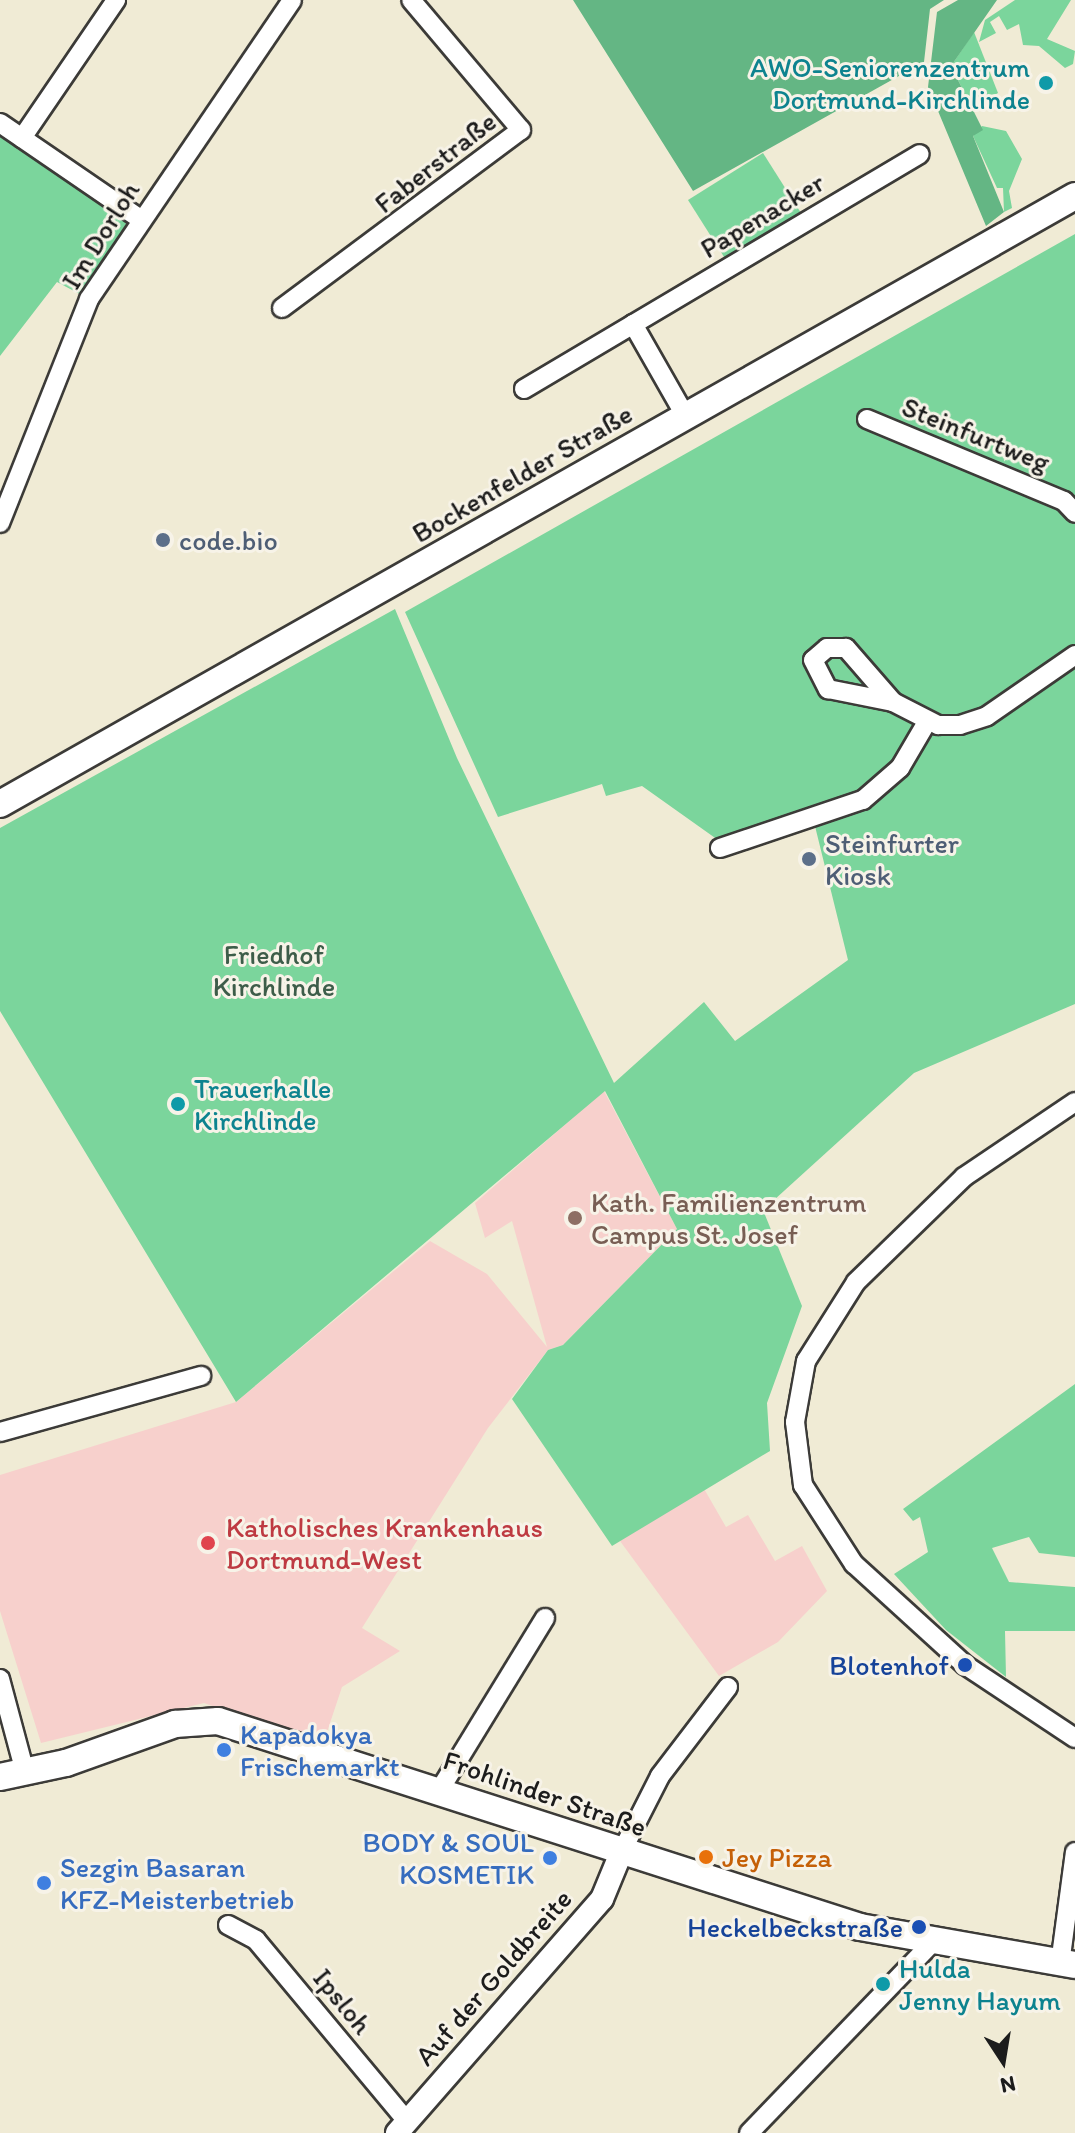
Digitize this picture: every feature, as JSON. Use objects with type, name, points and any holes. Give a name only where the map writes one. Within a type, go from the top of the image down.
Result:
[{"type":"main road","name":"Bockenfelder Straße","points":[[0,804],[1075,196]]},
{"type":"main road","name":"Frohlinder Straße","points":[[12,1775],[175,1724],[209,1720],[439,1791],[621,1853],[931,1944],[1068,1964]]},
{"type":"street","points":[[22,138],[116,0]]},
{"type":"street","name":"Im Dorloh","points":[[0,523],[89,299],[140,219],[292,0]]},
{"type":"street","name":"Faberstraße","points":[[282,308],[521,130],[411,0]]},
{"type":"street","points":[[0,123],[140,219]]},
{"type":"street","name":"Papenacker","points":[[524,389],[920,154]]},
{"type":"street","points":[[633,324],[686,417]]},
{"type":"street","name":"Steinfurtweg","points":[[867,419],[1071,500]]},
{"type":"street","points":[[893,702],[927,722],[975,722],[1075,655]]},
{"type":"street","points":[[720,848],[863,800],[900,768],[927,722]]},
{"type":"street","points":[[1075,1102],[964,1177],[856,1282],[806,1361],[795,1422],[803,1485],[854,1564],[948,1651],[1075,1738]]},
{"type":"street","points":[[0,1432],[201,1376]]},
{"type":"street","points":[[439,1791],[545,1618]]},
{"type":"street","points":[[0,1679],[12,1775]]},
{"type":"street","points":[[621,1853],[660,1776],[728,1687]]},
{"type":"street","points":[[1068,1964],[1075,1852]]},
{"type":"street","name":"Auf der Goldbreite","points":[[402,2127],[602,1899],[621,1853]]},
{"type":"street","name":"Ipsloh","points":[[228,1925],[256,1940],[402,2127]]},
{"type":"street","points":[[749,2133],[931,1944]]},
{"type":"shaded area","name":"Katholisches Krankenhaus Dortmund-West","points":[[604,1091],[677,1229],[563,1345],[548,1350],[488,1428],[362,1628],[400,1651],[342,1687],[323,1744],[204,1703],[41,1743],[0,1611],[0,1475],[236,1402],[430,1241],[487,1274],[547,1347],[512,1221],[485,1238],[475,1203]]},
{"type":"shaded area","points":[[703,1487],[726,1527],[748,1515],[775,1561],[802,1546],[827,1591],[778,1642],[719,1676],[620,1541]]},
{"type":"green space","points":[[573,0],[944,0],[930,9],[924,62],[693,191]]},
{"type":"green space","points":[[958,0],[997,0],[951,66],[983,130],[973,136],[1004,212],[986,226],[928,87],[937,12]]},
{"type":"green space","points":[[1015,0],[1071,0],[1047,39],[1075,51],[1073,64],[1065,68],[1039,46],[1023,45],[1019,24],[1007,30],[999,16],[990,22],[996,33],[979,42],[985,20]]},
{"type":"green space","points":[[974,32],[998,93],[972,108],[951,66]]},
{"type":"green space","points":[[0,123],[140,219],[89,299],[57,282],[0,356]]},
{"type":"green space","points":[[982,126],[1006,131],[1022,159],[1009,191],[1012,208],[1004,212],[1003,188],[997,188],[973,136]]},
{"type":"green space","points":[[763,153],[801,213],[726,260],[688,200]]},
{"type":"green space","name":"Friedhof Kirchlinde","points":[[1075,234],[1075,1004],[914,1073],[763,1210],[802,1306],[767,1403],[770,1451],[612,1546],[512,1399],[548,1350],[563,1345],[677,1229],[605,1091],[236,1402],[0,1011],[0,828],[395,609],[457,758],[614,1083],[704,1002],[735,1041],[848,960],[812,814],[718,840],[642,786],[606,796],[602,784],[498,817],[405,612]]},
{"type":"green space","points":[[1075,1384],[1075,1557],[1039,1553],[1029,1537],[992,1548],[1009,1582],[1075,1587],[1075,1631],[1005,1631],[1006,1677],[946,1630],[894,1574],[928,1552],[920,1517],[913,1521],[903,1509]]},
{"type":"place","name":"AWO-Seniorenzentrum Dortmund-Kirchlinde","points":[[1046,83]]},
{"type":"place","name":"code.bio","points":[[163,540]]},
{"type":"place","name":"Steinfurter Kiosk","points":[[809,859]]},
{"type":"place","name":"Trauerhalle Kirchlinde","points":[[178,1104]]},
{"type":"place","name":"Kath. Familienzentrum Campus St. Josef","points":[[575,1218]]},
{"type":"place","name":"Katholisches Krankenhaus Dortmund-West","points":[[208,1543]]},
{"type":"place","name":"Blotenhof","points":[[965,1665]]},
{"type":"place","name":"Kapadokya Frischemarkt","points":[[224,1750]]},
{"type":"place","name":"Jey Pizza","points":[[706,1857]]},
{"type":"place","name":"BODY & SOUL KOSMETIK","points":[[550,1858]]},
{"type":"place","name":"Sezgin Basaran KFZ-Meisterbetrieb","points":[[44,1883]]},
{"type":"place","name":"Heckelbeckstraße","points":[[919,1927]]},
{"type":"place","name":"Hulda Jenny Hayum","points":[[883,1984]]}]
